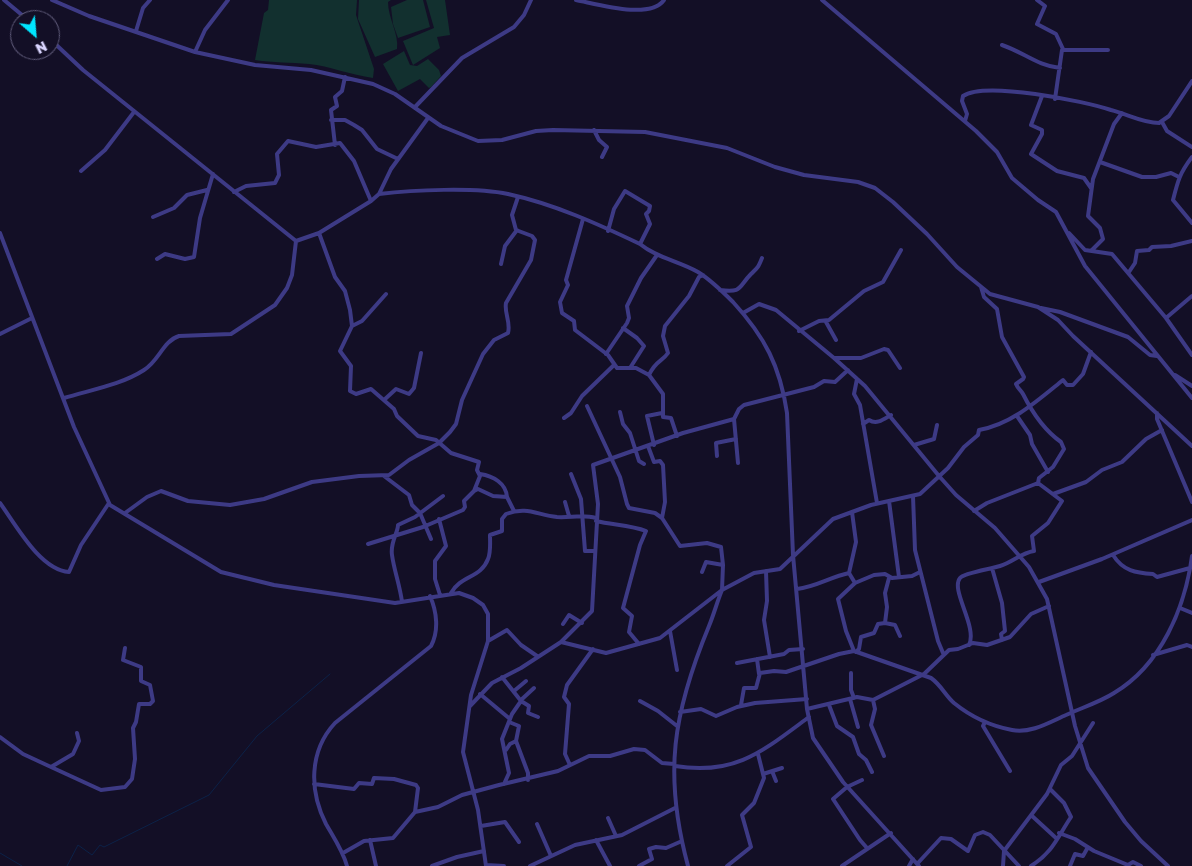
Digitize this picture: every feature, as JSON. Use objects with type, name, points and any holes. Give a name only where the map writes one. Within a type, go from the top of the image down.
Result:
[{"type":"street","points":[[4,0],[16,10]]},
{"type":"street","points":[[52,0],[82,13],[195,52],[255,65],[311,70],[385,88],[428,118],[456,134],[478,141],[502,140],[536,131],[594,130],[645,132],[727,148],[774,167],[804,175],[849,179],[875,188],[911,219],[957,267],[981,287],[1001,299],[1060,312],[1128,337],[1150,356],[1157,356]]},
{"type":"street","points":[[136,32],[143,8],[150,0]]},
{"type":"street","points":[[195,52],[205,30],[228,0]]},
{"type":"street","points":[[415,108],[462,58],[514,27],[524,15],[531,0]]},
{"type":"street","points":[[576,0],[616,8],[646,10],[659,6],[664,0]]},
{"type":"street","points":[[822,0],[965,121],[997,152],[1012,178],[1038,200],[1056,212],[1085,266],[1192,398]]},
{"type":"street","points":[[1037,0],[1045,6],[1037,24],[1056,34],[1063,50],[1056,99]]},
{"type":"street","points":[[1002,45],[1020,50],[1043,65],[1060,68]]},
{"type":"street","points":[[60,48],[134,112],[296,241]]},
{"type":"street","points":[[1063,50],[1108,50]]},
{"type":"street","points":[[335,145],[331,108],[337,105],[335,97],[342,91],[345,77]]},
{"type":"street","points":[[965,121],[967,114],[962,98],[969,92],[1016,91],[1122,113],[1151,122],[1162,122],[1171,113],[1192,82]]},
{"type":"street","points":[[1042,96],[1032,125],[1042,130],[1042,134],[1031,154],[1051,168],[1084,178],[1092,188]]},
{"type":"street","points":[[81,171],[105,150],[134,112]]},
{"type":"street","points":[[1091,250],[1103,239],[1100,228],[1089,218],[1092,188],[1114,124],[1122,113]]},
{"type":"street","points":[[296,241],[319,233],[371,201],[379,194],[398,159],[428,118]]},
{"type":"street","points":[[331,120],[345,120],[354,125],[362,130],[377,148],[398,159]]},
{"type":"street","points":[[1162,122],[1167,131],[1192,147]]},
{"type":"street","points":[[594,130],[599,140],[607,147],[602,157]]},
{"type":"street","points":[[234,192],[246,186],[275,183],[279,175],[277,154],[288,141],[316,147],[340,143],[354,161],[371,201]]},
{"type":"street","points":[[1192,156],[1175,185],[1173,200],[1192,224]]},
{"type":"street","points":[[1100,162],[1142,177],[1156,177],[1171,173],[1179,177]]},
{"type":"street","points":[[157,259],[165,254],[185,259],[194,257],[207,190],[213,174]]},
{"type":"street","points":[[153,217],[174,208],[186,195],[207,190]]},
{"type":"street","points":[[608,231],[614,209],[625,190],[650,206],[646,214],[650,224],[640,244]]},
{"type":"street","points":[[379,194],[481,191],[518,196],[583,219],[640,244],[657,255],[703,276],[743,313],[754,325],[774,359],[784,394],[788,431],[793,555],[807,709],[813,738],[847,787],[891,833],[918,865],[941,838],[951,839],[968,852],[976,835],[985,832],[1019,866]]},
{"type":"street","points":[[125,513],[147,497],[161,491],[188,501],[230,505],[264,499],[312,482],[389,475],[409,460],[439,443],[456,424],[464,394],[482,354],[494,340],[508,332],[506,303],[531,260],[535,240],[532,236],[517,230],[512,215],[518,196]]},
{"type":"street","points":[[583,219],[566,280],[568,285],[560,302],[560,310],[563,315],[574,321],[575,330],[606,354],[614,365],[621,370],[630,368],[640,369],[649,375],[663,394],[662,414]]},
{"type":"street","points":[[501,264],[505,246],[517,230]]},
{"type":"street","points":[[1067,232],[1085,250],[1112,254],[1166,318],[1192,356]]},
{"type":"street","points":[[0,233],[86,457],[108,503],[200,559],[232,576],[380,602],[402,602],[451,593],[466,595],[483,606],[488,614],[488,641],[474,682],[468,708],[463,752],[481,826],[486,865],[504,866]]},
{"type":"street","points":[[319,233],[335,277],[347,298],[352,326],[340,351],[351,366],[350,391],[356,394],[371,389],[418,436],[436,440],[451,453],[476,459],[479,462],[477,470],[480,474],[474,491],[464,501],[463,510],[439,519],[425,527],[368,544]]},
{"type":"street","points":[[64,398],[138,374],[154,363],[172,338],[179,336],[231,334],[269,310],[287,288],[292,275],[296,241]]},
{"type":"street","points":[[1129,272],[1137,251],[1192,241]]},
{"type":"street","points":[[799,331],[819,321],[826,322],[864,291],[884,282],[901,250]]},
{"type":"street","points":[[606,354],[629,318],[628,303],[641,278],[657,255]]},
{"type":"street","points":[[720,290],[734,291],[742,288],[750,275],[757,270],[762,258]]},
{"type":"street","points":[[649,375],[655,363],[668,353],[663,336],[669,318],[689,296],[699,277],[703,276]]},
{"type":"street","points":[[981,287],[984,297],[997,309],[1002,337],[1024,379],[1016,384],[1028,406],[1061,442],[1064,449],[1048,472],[1039,478],[1038,483]]},
{"type":"street","points":[[352,326],[362,321],[386,294]]},
{"type":"street","points":[[1166,318],[1192,296]]},
{"type":"street","points":[[743,313],[761,304],[776,310],[848,370],[891,415],[939,476],[974,511],[996,528],[1039,582],[1048,606],[1079,744],[1092,775],[1108,800],[1141,841],[1165,865]]},
{"type":"street","points":[[1038,308],[1058,320],[1192,446]]},
{"type":"street","points":[[0,334],[32,318]]},
{"type":"street","points":[[826,322],[836,340]]},
{"type":"street","points":[[623,328],[637,338],[644,346],[630,368]]},
{"type":"street","points":[[834,358],[861,358],[884,348],[888,350],[900,368]]},
{"type":"street","points":[[561,642],[612,652],[660,638],[722,590],[754,573],[780,569],[827,523],[877,503],[913,496],[924,491],[978,434],[979,430],[996,427],[1017,416],[1063,380],[1067,385],[1073,385],[1083,374],[1091,352]]},
{"type":"street","points":[[384,400],[396,389],[408,394],[414,388],[421,353]]},
{"type":"street","points":[[564,418],[571,413],[582,396],[614,365]]},
{"type":"street","points":[[738,463],[734,419],[741,406],[814,387],[824,381],[835,382],[848,370]]},
{"type":"street","points":[[1172,374],[1192,386]]},
{"type":"street","points":[[857,379],[854,394],[860,405],[877,503]]},
{"type":"street","points":[[587,406],[612,458],[629,508],[656,513],[662,518],[680,546],[707,543],[721,546],[723,565],[722,590],[695,660],[677,726],[674,765],[675,808],[688,866]]},
{"type":"street","points":[[620,412],[623,424],[630,433],[640,463],[644,464]]},
{"type":"street","points":[[1157,413],[1157,419],[1192,502]]},
{"type":"street","points":[[654,445],[647,416],[662,414],[663,417],[671,418],[677,436]]},
{"type":"street","points":[[863,424],[869,420],[882,421],[891,415]]},
{"type":"street","points":[[1017,416],[1030,434],[1032,444],[1048,472]]},
{"type":"street","points":[[468,708],[480,694],[502,677],[521,668],[561,642],[592,611],[594,602],[597,488],[592,468],[597,463],[734,419]]},
{"type":"street","points":[[914,446],[934,439],[937,425]]},
{"type":"street","points":[[1053,494],[1086,482],[1102,470],[1122,462],[1146,439],[1162,430]]},
{"type":"street","points":[[717,456],[716,443],[736,439]]},
{"type":"street","points":[[648,446],[654,462],[660,461],[663,465],[665,502],[662,518]]},
{"type":"street","points":[[480,474],[491,476],[501,483],[514,511]]},
{"type":"street","points":[[571,474],[581,499],[585,552],[594,551]]},
{"type":"street","points":[[382,475],[408,494],[412,505],[420,513],[431,539]]},
{"type":"street","points":[[969,644],[972,635],[958,580],[961,577],[1013,561],[1019,556],[1034,551],[1032,536],[1048,523],[1060,505],[1061,499],[1038,483]]},
{"type":"street","points":[[974,511],[987,503],[1038,483]]},
{"type":"street","points":[[474,491],[478,489],[495,497],[508,497]]},
{"type":"street","points":[[402,602],[392,556],[394,536],[398,530],[398,525],[420,513],[443,496]]},
{"type":"street","points":[[913,496],[915,550],[938,641],[943,653]]},
{"type":"street","points":[[889,501],[899,577]]},
{"type":"street","points":[[564,502],[569,516]]},
{"type":"street","points":[[0,503],[38,555],[66,572],[72,570],[81,545],[108,503]]},
{"type":"street","points":[[451,593],[463,579],[483,570],[489,557],[490,535],[502,531],[503,516],[514,511],[529,510],[558,517],[583,514],[616,526],[636,527],[646,531],[640,545],[624,608],[632,616],[629,632],[639,644]]},
{"type":"street","points":[[852,512],[856,542],[849,573],[856,583]]},
{"type":"street","points":[[439,519],[446,546],[435,561],[435,579],[440,595]]},
{"type":"street","points":[[1039,582],[1114,555],[1192,520]]},
{"type":"street","points":[[1114,555],[1120,565],[1126,569],[1153,574],[1157,577],[1190,568]]},
{"type":"street","points":[[759,674],[774,671],[786,672],[839,654],[855,652],[922,675],[936,682],[954,703],[985,722],[1020,731],[1038,727],[1117,692],[1136,675],[1154,655],[1173,625],[1180,608],[1192,556]]},
{"type":"street","points":[[702,572],[706,562],[723,565]]},
{"type":"street","points":[[992,568],[1002,603],[1005,631],[1002,634],[1002,640]]},
{"type":"street","points":[[766,571],[767,601],[764,620],[770,657]]},
{"type":"street","points":[[855,652],[846,631],[838,599],[856,583],[874,575],[885,574],[889,578],[912,576],[920,572]]},
{"type":"street","points":[[797,589],[815,586],[824,580],[849,573]]},
{"type":"street","points":[[885,623],[887,607],[885,593],[889,578]]},
{"type":"street","points":[[347,866],[343,853],[323,818],[314,784],[314,767],[326,733],[335,723],[431,646],[436,631],[436,615],[430,596]]},
{"type":"street","points":[[807,709],[852,698],[873,700],[903,682],[922,675],[937,663],[943,653],[969,644],[987,645],[1015,634],[1031,614],[1048,606]]},
{"type":"street","points":[[1180,608],[1192,612]]},
{"type":"street","points":[[563,624],[569,615],[582,622]]},
{"type":"street","points":[[855,652],[859,649],[860,637],[874,633],[878,624],[885,623],[898,628],[900,636]]},
{"type":"street","points":[[488,641],[507,630],[521,645],[537,656]]},
{"type":"street","points":[[670,631],[677,670]]},
{"type":"street","points":[[1154,655],[1187,646],[1192,647]]},
{"type":"street","points":[[0,737],[24,754],[101,790],[123,788],[132,780],[135,759],[132,728],[136,722],[139,704],[150,704],[153,701],[150,685],[140,681],[141,667],[123,660],[125,648]]},
{"type":"street","points":[[570,765],[565,754],[569,704],[564,697],[568,685],[593,649]]},
{"type":"street","points":[[737,663],[787,654],[789,650],[803,649]]},
{"type":"street","points":[[741,705],[744,688],[756,688],[759,674],[757,659]]},
{"type":"street","points":[[851,673],[852,698],[858,727]]},
{"type":"street","points":[[502,677],[521,700],[529,706],[528,713],[538,717]]},
{"type":"street","points":[[514,691],[526,681]]},
{"type":"street","points":[[504,784],[509,772],[506,750],[502,743],[510,720],[521,700],[534,688]]},
{"type":"street","points":[[480,694],[519,726],[516,741],[528,773],[528,780]]},
{"type":"street","points":[[680,712],[701,709],[716,716],[741,705],[769,703],[780,699],[807,699]]},
{"type":"street","points":[[873,700],[875,709],[871,724],[884,756]]},
{"type":"street","points":[[640,701],[658,710],[677,726]]},
{"type":"street","points":[[829,705],[837,726],[852,736],[859,754],[866,760],[872,772]]},
{"type":"street","points":[[415,812],[438,808],[453,799],[504,784],[558,772],[589,756],[610,756],[634,749],[645,750],[662,763],[702,770],[715,768],[758,754],[809,717]]},
{"type":"street","points":[[985,722],[983,726],[1010,771]]},
{"type":"street","points":[[1003,866],[1004,851],[1050,789],[1061,765],[1072,756],[1093,723]]},
{"type":"street","points":[[51,767],[75,751],[80,741],[77,733]]},
{"type":"street","points":[[506,750],[510,744],[516,741]]},
{"type":"street","points":[[727,866],[751,847],[752,843],[742,815],[754,803],[764,778],[758,754]]},
{"type":"street","points":[[763,774],[782,768]]},
{"type":"street","points":[[772,771],[776,781]]},
{"type":"street","points":[[314,784],[354,789],[359,783],[372,784],[376,777],[416,785],[418,788],[415,812],[393,838],[361,842],[343,853]]},
{"type":"street","points":[[862,780],[847,787],[833,799],[867,848]]},
{"type":"street","points":[[1031,866],[1052,850],[1056,838],[1070,816],[1064,803],[1050,789]]},
{"type":"street","points":[[530,866],[575,845],[616,836],[675,808]]},
{"type":"street","points":[[1031,815],[1056,838]]},
{"type":"street","points":[[608,818],[616,831],[616,836]]},
{"type":"street","points":[[481,826],[505,822],[519,842]]},
{"type":"street","points":[[538,824],[551,856]]},
{"type":"street","points":[[842,866],[891,833]]},
{"type":"street","points":[[1059,833],[1127,866],[1133,862],[1141,866]]},
{"type":"street","points":[[370,840],[376,866]]},
{"type":"street","points":[[596,840],[610,866]]},
{"type":"street","points":[[638,866],[652,858],[649,849],[656,847],[666,848],[682,841]]},
{"type":"street","points":[[1070,866],[1075,854],[1082,856],[1088,847]]},
{"type":"street","points":[[432,866],[457,857],[484,851]]},
{"type":"street","points":[[909,866],[913,859]]},
{"type":"street","points":[[1038,862],[1042,866]]},
{"type":"green space","points":[[269,0],[357,0],[356,15],[374,69],[373,78],[317,65],[255,60],[264,13],[268,10]]},
{"type":"green space","points":[[359,0],[391,0],[388,2],[388,8],[397,49],[375,57],[358,19]]},
{"type":"green space","points":[[407,0],[423,0],[430,27],[398,38],[393,24],[391,7]]},
{"type":"green space","points":[[426,0],[445,0],[450,35],[437,37],[440,48],[413,65],[403,41],[434,28]]},
{"type":"green space","points":[[404,51],[410,65],[417,66],[428,59],[439,70],[441,76],[431,87],[429,88],[420,79],[398,91],[383,64]]},
{"type":"waterway","points":[[67,866],[78,845],[92,855],[100,845],[104,847],[209,795],[257,736],[330,674]]},
{"type":"waterway","points":[[0,853],[22,866]]}]
